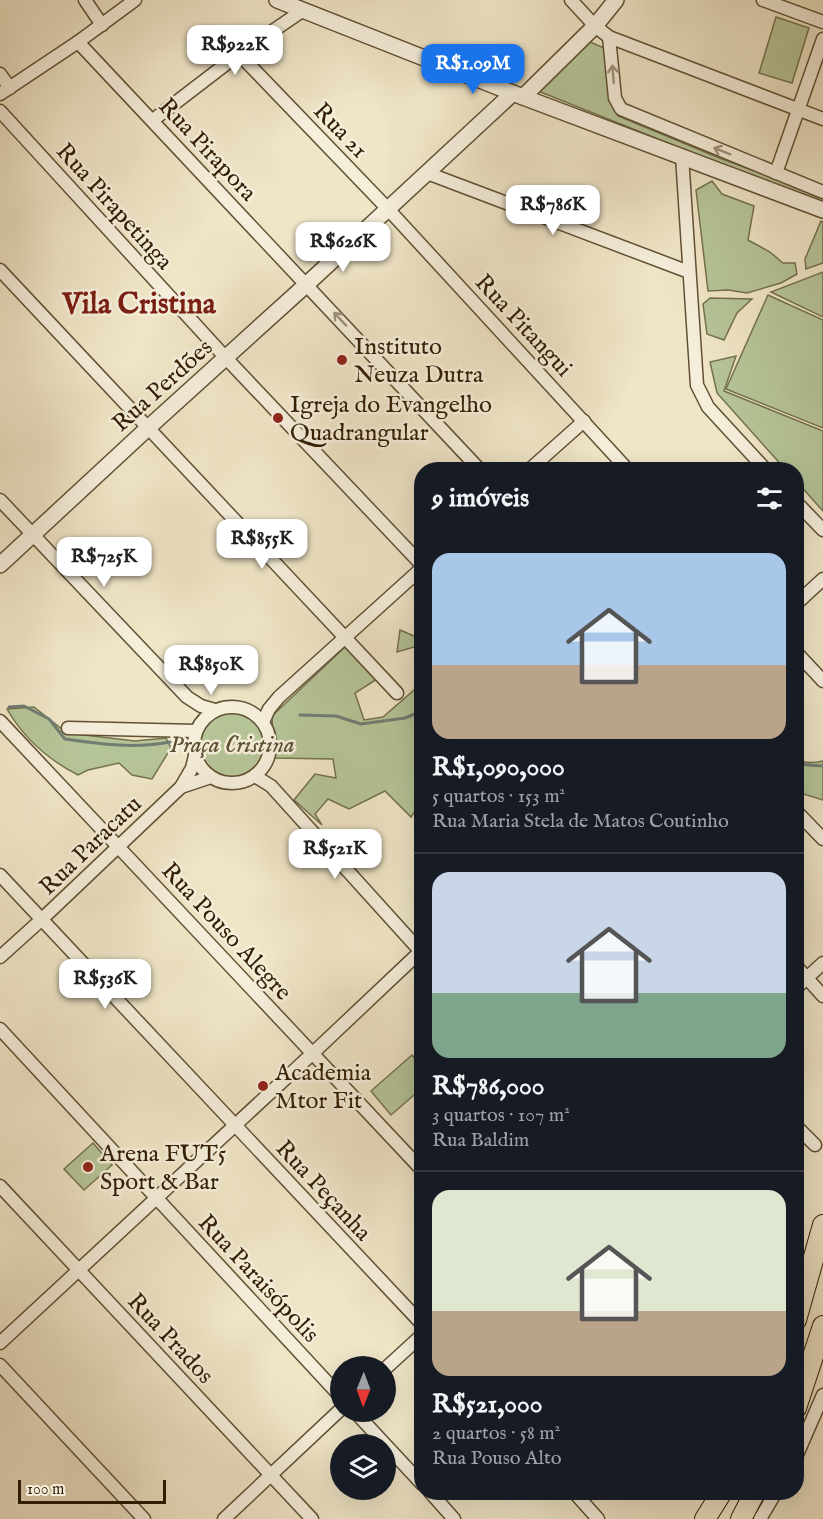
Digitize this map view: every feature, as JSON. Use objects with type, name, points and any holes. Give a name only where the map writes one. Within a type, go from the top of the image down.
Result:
[{"type":"highway","points":[[804,1292],[823,1225]]},
{"type":"highway","points":[[804,1384],[823,1326]]},
{"type":"highway","points":[[705,1519],[717,1500]]},
{"type":"highway","points":[[741,1519],[751,1500]]},
{"type":"street","points":[[85,0],[102,25]]},
{"type":"street","points":[[0,74],[5,91],[135,0]]},
{"type":"street","points":[[276,0],[518,95],[823,210]]},
{"type":"street","points":[[571,0],[595,26],[609,37],[823,119]]},
{"type":"street","name":"Rua Perdões","points":[[0,565],[427,173],[595,26],[616,0]]},
{"type":"street","points":[[763,0],[823,22]]},
{"type":"street","points":[[153,120],[239,54],[302,11]]},
{"type":"street","points":[[609,37],[615,98],[621,109],[823,192]]},
{"type":"street","name":"Rua Pirapora","points":[[78,42],[473,462]]},
{"type":"street","points":[[776,173],[797,110],[822,47]]},
{"type":"street","name":"Rua 21","points":[[239,54],[388,209]]},
{"type":"street","name":"Rua Pirapetinga","points":[[0,111],[225,357],[414,558]]},
{"type":"street","points":[[682,156],[697,385],[708,408],[759,462]]},
{"type":"street","points":[[427,173],[689,272]]},
{"type":"street","name":"Rua Pitangui","points":[[388,209],[621,462]]},
{"type":"street","points":[[0,270],[396,693]]},
{"type":"street","points":[[538,462],[584,421]]},
{"type":"street","points":[[0,500],[187,697],[201,706],[215,710]]},
{"type":"street","points":[[804,510],[823,530]]},
{"type":"street","points":[[263,722],[269,709],[279,697],[414,574]]},
{"type":"street","points":[[804,597],[823,579]]},
{"type":"street","points":[[804,661],[823,681]]},
{"type":"street","points":[[187,697],[196,714],[197,729]]},
{"type":"street","points":[[251,711],[279,697]]},
{"type":"street","points":[[233,706],[251,711],[263,722],[269,732],[271,744],[265,765],[255,776],[238,783],[219,781],[211,777],[201,768],[195,756],[194,739],[197,729],[205,717],[215,710],[233,706]]},
{"type":"street","name":"Rua Pouso Alegre","points":[[2,726],[414,1161]]},
{"type":"street","points":[[68,728],[197,729]]},
{"type":"street","name":"Rua Paracatu","points":[[0,957],[181,787],[192,768],[195,756]]},
{"type":"street","points":[[265,765],[271,786]]},
{"type":"street","points":[[255,776],[271,786],[414,943]]},
{"type":"street","name":"Rua Paracatu","points":[[181,787],[211,777]]},
{"type":"street","points":[[804,819],[823,839]]},
{"type":"street","name":"Rua Peçanha","points":[[0,875],[414,1316]]},
{"type":"street","points":[[0,1343],[414,958]]},
{"type":"street","points":[[804,981],[823,963]]},
{"type":"street","points":[[804,974],[823,996]]},
{"type":"street","name":"Rua Paraisópolis","points":[[0,1029],[330,1385]]},
{"type":"street","points":[[804,1134],[815,1145]]},
{"type":"street","name":"Rua Prados","points":[[0,1186],[312,1519]]},
{"type":"street","points":[[396,1359],[414,1342]]},
{"type":"street","points":[[0,1365],[144,1519]]},
{"type":"street","points":[[804,1439],[823,1395]]},
{"type":"street","points":[[224,1519],[330,1420]]},
{"type":"street","points":[[364,1422],[414,1475]]},
{"type":"street","points":[[437,1500],[454,1519]]},
{"type":"street","points":[[581,1500],[597,1519]]},
{"type":"street","points":[[760,1519],[771,1500]]},
{"type":"green space","points":[[776,17],[809,28],[792,83],[759,73]]},
{"type":"green space","points":[[590,42],[604,48],[618,116],[722,159],[823,196],[823,205],[538,91]]},
{"type":"green space","points":[[712,181],[722,194],[754,206],[748,240],[770,252],[783,263],[795,263],[797,274],[781,283],[747,293],[728,290],[708,291],[696,190]]},
{"type":"green space","points":[[821,221],[823,222],[823,263],[806,269],[805,259]]},
{"type":"green space","points":[[823,272],[823,317],[771,292]]},
{"type":"green space","points":[[768,295],[823,320],[823,428],[726,389]]},
{"type":"green space","points":[[710,298],[752,299],[737,313],[724,340],[707,334],[703,304]]},
{"type":"green space","points":[[736,356],[724,391],[823,431],[823,511],[804,490],[804,462],[779,462],[717,393],[710,362]]},
{"type":"green space","points":[[400,630],[414,636],[414,647],[397,652]]},
{"type":"green space","points":[[345,647],[377,679],[355,693],[364,720],[383,717],[414,690],[414,813],[411,817],[385,791],[349,809],[328,799],[315,814],[322,825],[294,800],[315,774],[336,778],[333,759],[274,758],[272,716]]},
{"type":"green space","points":[[34,707],[67,733],[135,741],[166,738],[171,748],[152,779],[132,775],[119,763],[88,770],[78,775],[38,747],[7,709]]},
{"type":"green space","name":"Praça Cristina","points":[[232,709],[245,712],[257,719],[264,731],[267,744],[264,757],[257,769],[245,776],[232,779],[219,776],[207,769],[200,757],[197,744],[200,731],[207,719],[219,712]]},
{"type":"green space","points":[[823,761],[823,800],[804,794],[804,762]]},
{"type":"green space","points":[[412,1055],[414,1057],[414,1095],[391,1115],[371,1091]]},
{"type":"green space","name":"Arena FUT5 Sport & Bar","points":[[93,1143],[112,1165],[84,1190],[64,1169]]},
{"type":"waterway","points":[[9,707],[24,706],[49,719],[65,739],[130,745],[170,742]]},
{"type":"waterway","points":[[300,715],[336,716],[361,724],[405,718],[414,714]]},
{"type":"waterway","points":[[804,765],[823,766]]},
{"type":"place","name":"Instituto Neuza Dutra","points":[[342,360]]},
{"type":"place","name":"Igreja do Evangelho Quadrangular","points":[[278,418]]},
{"type":"place","name":"Academia Mtor Fit","points":[[263,1086]]},
{"type":"place","name":"Arena FUT5 Sport & Bar","points":[[88,1167]]},
{"type":"district","name":"Vila Cristina","points":[[139,303]]}]
